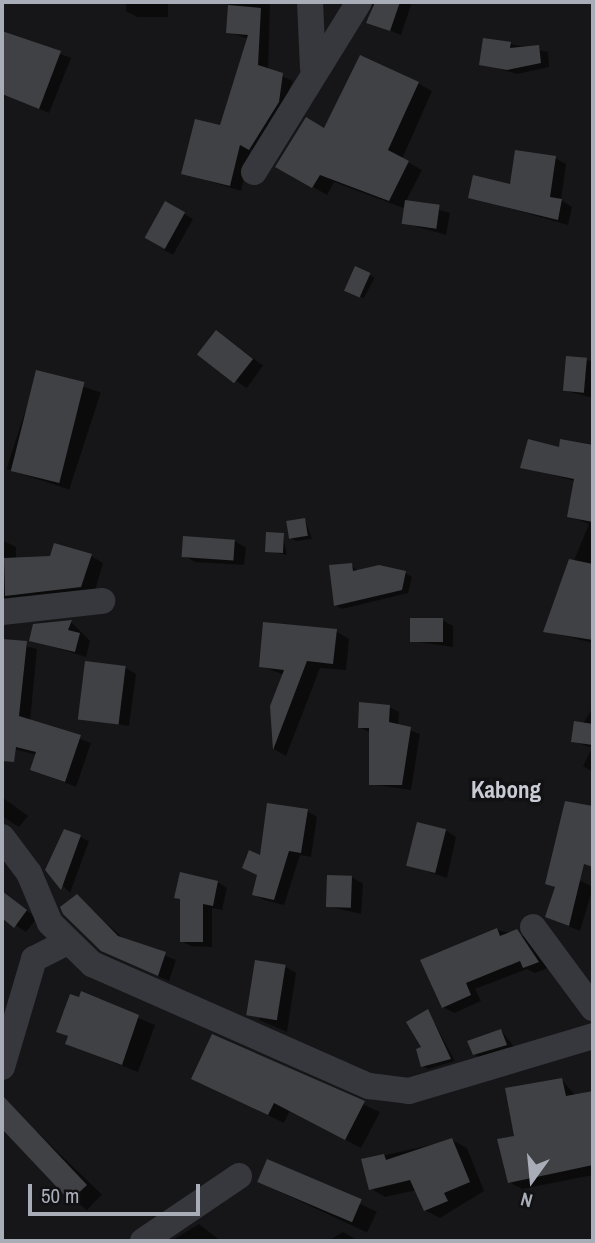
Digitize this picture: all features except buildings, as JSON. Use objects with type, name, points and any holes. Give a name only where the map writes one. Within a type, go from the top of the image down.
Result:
[{"type":"street","points":[[310,2],[313,68]]},
{"type":"street","points":[[254,172],[313,68],[359,2]]},
{"type":"street","points":[[2,612],[102,601]]},
{"type":"street","points":[[2,837],[67,942],[92,964],[392,1091],[433,1086],[593,1036]]},
{"type":"street","points":[[533,927],[593,1008]]},
{"type":"street","points":[[2,1067],[34,959],[67,942]]},
{"type":"street","points":[[143,1241],[239,1175]]},
{"type":"district","name":"Kabong","points":[[506,790]]}]
